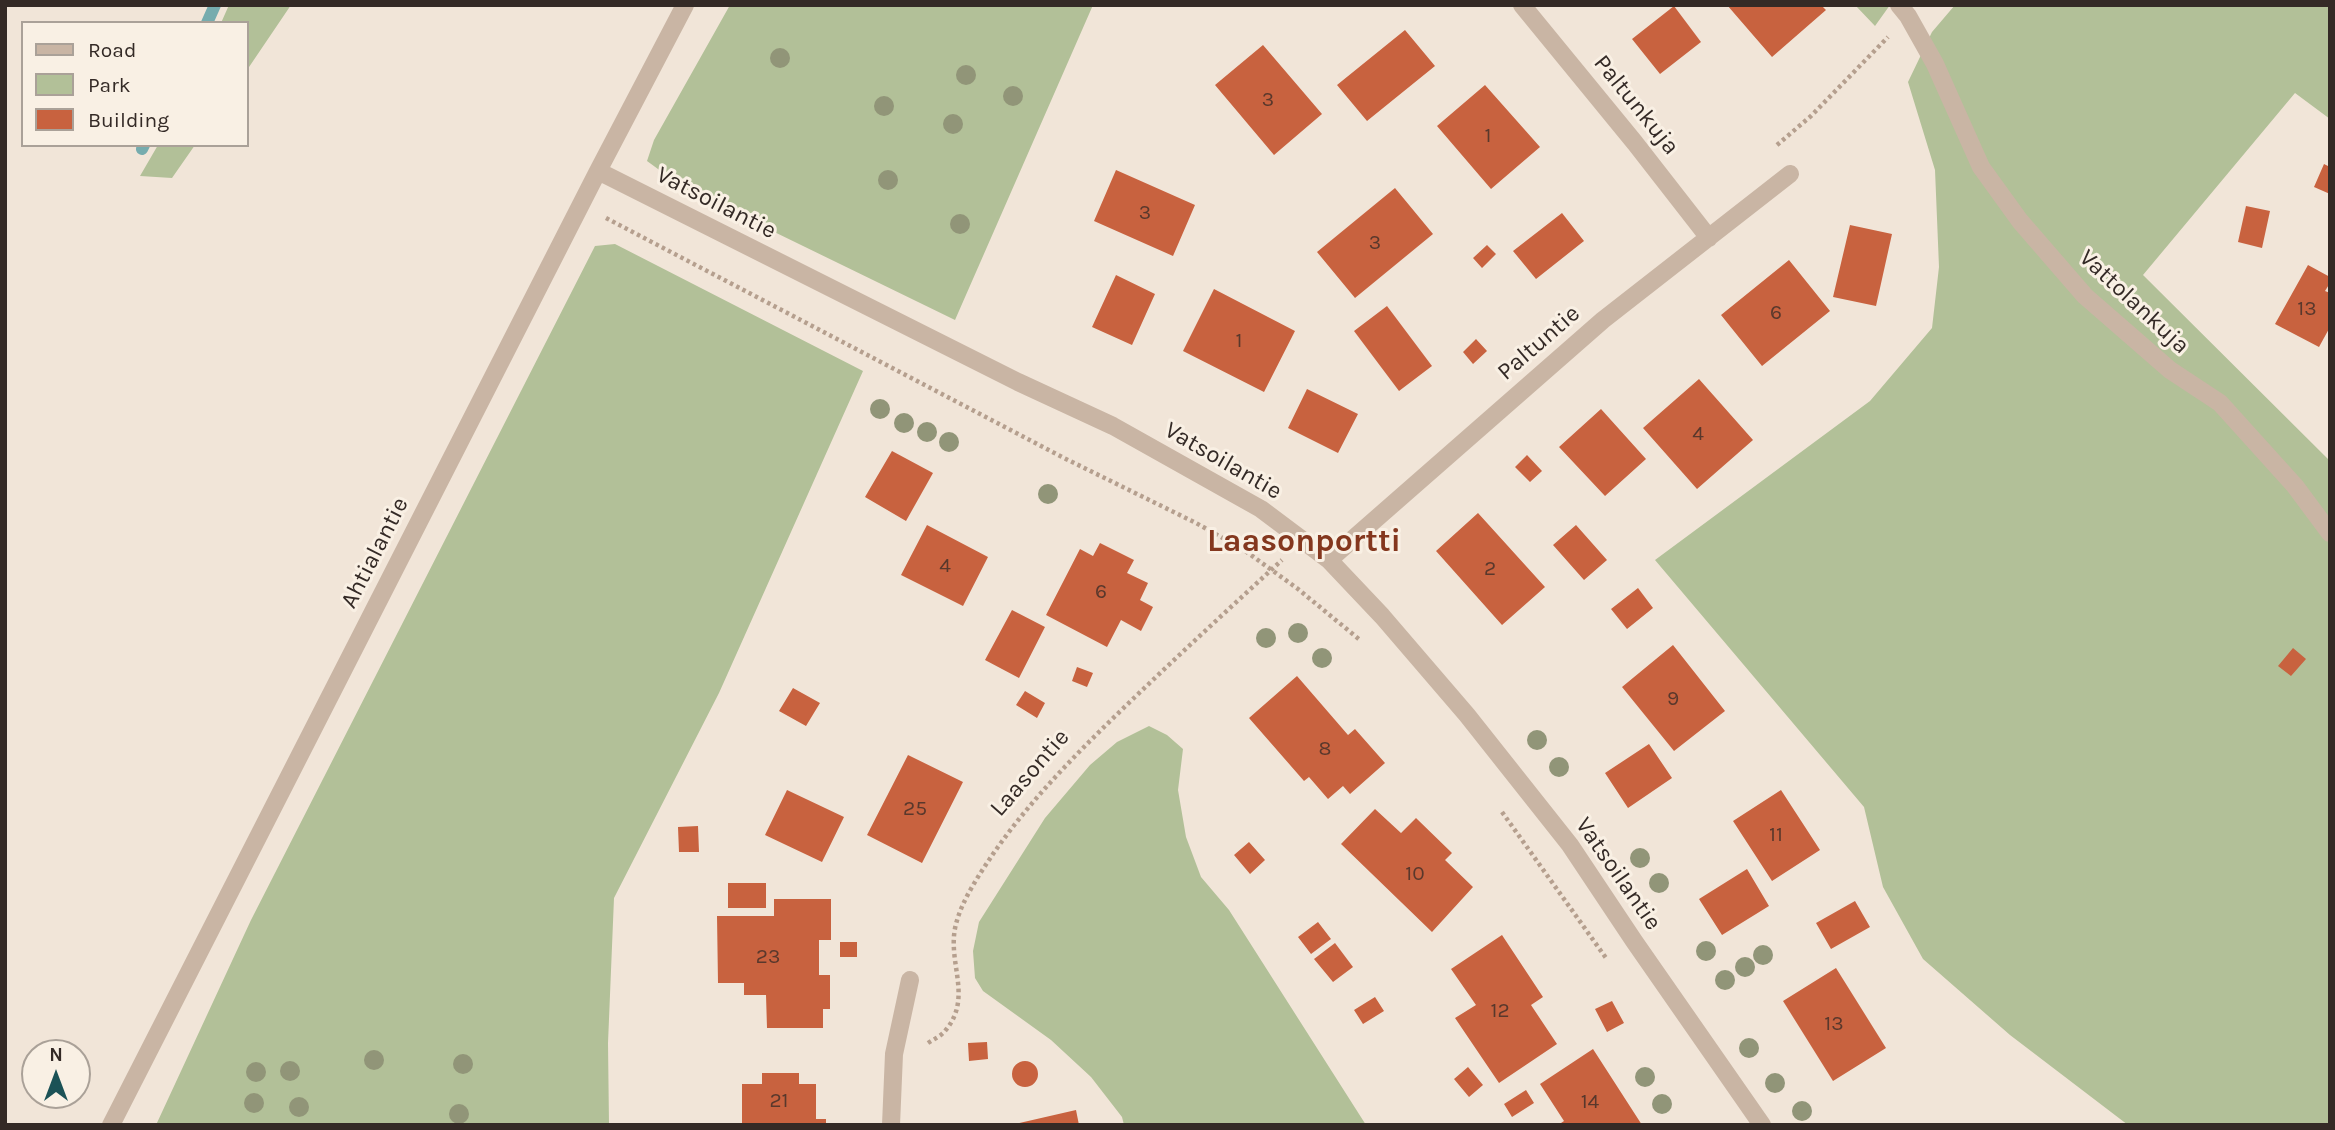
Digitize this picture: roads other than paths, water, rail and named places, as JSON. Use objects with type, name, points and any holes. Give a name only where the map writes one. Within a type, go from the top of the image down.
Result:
[{"type":"street","name":"Ahtialantie","points":[[111,1125],[685,5]]},
{"type":"street","name":"Paltunkuja","points":[[1522,5],[1635,142],[1709,238]]},
{"type":"street","name":"Vattolankuja","points":[[1904,10],[1936,64],[1981,167],[2020,221],[2085,296],[2170,370],[2220,403],[2295,486],[2330,533]]},
{"type":"street","name":"Vatsoilantie","points":[[598,171],[1018,382],[1124,432],[1261,509],[1329,561],[1381,616],[1497,751],[1570,845],[1762,1125]]},
{"type":"street","name":"Paltuntie","points":[[1329,561],[1603,320],[1790,174]]},
{"type":"street","points":[[891,1125],[894,1054],[910,980]]},
{"type":"waterway","points":[[208,21],[215,5]]},
{"type":"district","name":"Laasonportti","points":[[1304,542]]}]
